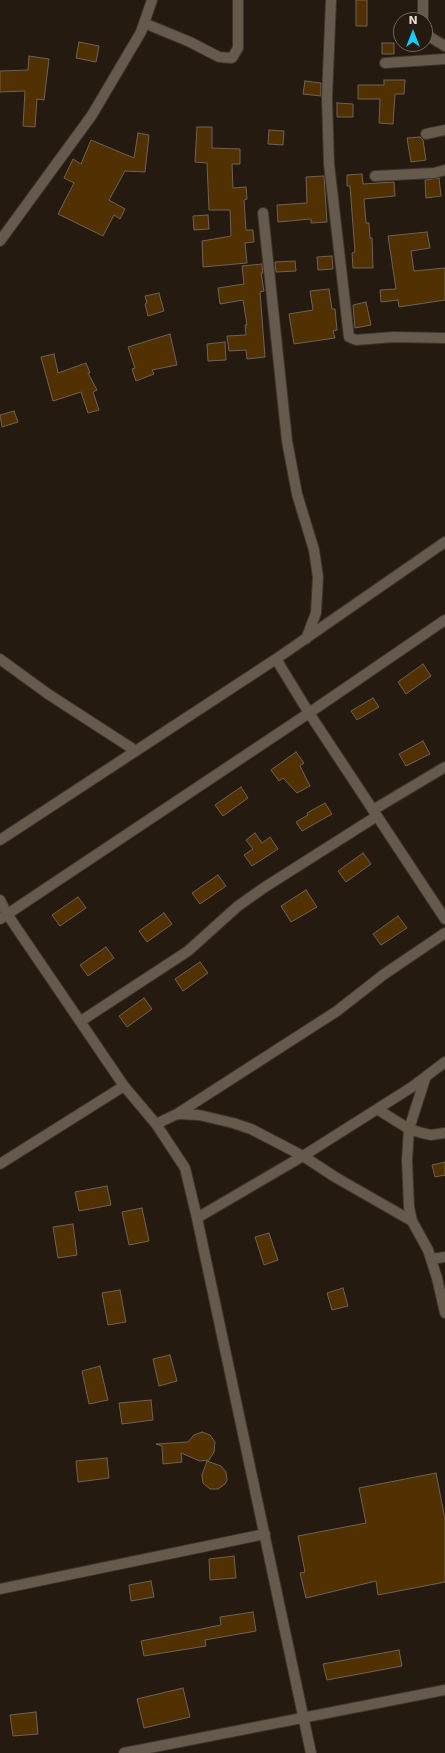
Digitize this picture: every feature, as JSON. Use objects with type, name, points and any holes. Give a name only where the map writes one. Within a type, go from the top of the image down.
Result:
[{"type":"street","points":[[0,241],[92,115],[141,32],[152,0]]},
{"type":"street","points":[[144,22],[219,56],[232,58],[238,48],[238,0]]},
{"type":"street","points":[[331,0],[327,98],[329,164],[349,337],[356,340],[393,337],[445,338]]},
{"type":"street","points":[[423,0],[423,12]]},
{"type":"street","points":[[433,39],[445,46]]},
{"type":"street","points":[[385,63],[445,60]]},
{"type":"street","points":[[426,134],[445,130]]},
{"type":"street","points":[[375,176],[434,173],[445,170]]},
{"type":"street","points":[[263,214],[287,441],[297,494],[314,550],[318,577],[316,613],[306,639]]},
{"type":"street","points":[[0,840],[306,639],[445,542]]},
{"type":"street","points":[[4,916],[309,713],[445,620]]},
{"type":"street","points":[[0,659],[48,694],[136,751]]},
{"type":"street","points":[[276,659],[309,713],[445,919]]},
{"type":"street","points":[[81,1021],[188,951],[238,906],[265,887],[445,767]]},
{"type":"street","points":[[0,900],[4,916],[81,1021],[124,1086],[156,1124],[184,1168],[197,1218],[311,1753]]},
{"type":"street","points":[[156,1124],[178,1114],[337,1010],[384,975],[445,933]]},
{"type":"street","points":[[197,1218],[303,1156],[425,1078],[445,1062]]},
{"type":"street","points":[[425,1078],[409,1129],[407,1186],[412,1221],[428,1250],[445,1314]]},
{"type":"street","points":[[0,1164],[124,1086]]},
{"type":"street","points":[[377,1109],[409,1129],[431,1135],[445,1133]]},
{"type":"street","points":[[178,1114],[199,1115],[234,1123],[252,1129],[303,1156],[335,1177],[412,1221]]},
{"type":"street","points":[[431,1259],[445,1257]]},
{"type":"street","points":[[0,1590],[265,1534]]},
{"type":"street","points":[[124,1753],[445,1690]]},
{"type":"building","points":[[356,0],[367,0],[367,26],[356,26]]},
{"type":"building","points":[[79,42],[99,46],[96,62],[76,58]]},
{"type":"building","points":[[382,43],[393,43],[394,54],[382,54]]},
{"type":"building","points":[[29,56],[49,59],[44,100],[37,99],[35,127],[23,126],[25,91],[0,92],[0,71],[28,70]]},
{"type":"building","points":[[384,80],[405,80],[404,94],[395,94],[393,124],[379,123],[380,99],[358,99],[358,85],[384,85]]},
{"type":"building","points":[[305,81],[321,83],[321,96],[303,94]]},
{"type":"building","points":[[337,103],[353,104],[353,117],[337,117]]},
{"type":"building","points":[[197,127],[212,127],[212,148],[240,149],[240,164],[232,164],[233,188],[246,187],[247,199],[244,200],[246,230],[253,230],[254,242],[245,243],[247,263],[203,267],[202,241],[231,236],[230,210],[209,210],[207,163],[195,162]]},
{"type":"building","points":[[269,130],[284,131],[283,145],[268,144]]},
{"type":"building","points":[[138,133],[149,135],[145,172],[125,171],[109,200],[125,209],[120,219],[114,215],[103,236],[58,214],[74,183],[64,178],[73,159],[81,164],[91,140],[134,158]]},
{"type":"building","points":[[420,137],[423,140],[426,160],[411,162],[407,138]]},
{"type":"building","points":[[362,174],[363,184],[394,182],[395,196],[364,199],[366,223],[369,223],[370,238],[372,238],[373,268],[353,268],[352,253],[355,252],[350,186],[347,186],[347,175]]},
{"type":"building","points":[[324,176],[327,222],[311,223],[311,219],[278,222],[277,205],[307,203],[306,177]]},
{"type":"building","points":[[439,178],[441,196],[426,198],[425,180]]},
{"type":"building","points":[[208,215],[209,229],[194,230],[193,216]]},
{"type":"building","points":[[427,232],[430,248],[411,251],[414,271],[445,268],[445,300],[399,307],[398,300],[381,302],[380,290],[396,289],[388,236]]},
{"type":"building","points":[[332,256],[333,269],[318,270],[317,257]]},
{"type":"building","points":[[295,261],[296,271],[276,272],[275,262]]},
{"type":"building","points":[[262,264],[263,273],[261,273],[264,291],[260,292],[265,357],[247,359],[246,350],[229,351],[227,336],[246,335],[245,325],[247,325],[243,300],[220,304],[218,288],[244,284],[242,266]]},
{"type":"building","points":[[329,289],[332,309],[335,309],[337,330],[333,331],[335,338],[294,344],[289,314],[313,310],[310,291]]},
{"type":"building","points":[[159,293],[164,311],[148,316],[145,296]]},
{"type":"building","points":[[366,302],[371,325],[355,328],[353,305]]},
{"type":"building","points":[[170,334],[177,365],[152,370],[154,374],[136,381],[132,369],[135,368],[128,347]]},
{"type":"building","points":[[225,342],[226,360],[208,361],[207,344]]},
{"type":"building","points":[[54,354],[58,373],[86,363],[90,373],[88,373],[97,390],[93,392],[99,410],[88,413],[81,392],[53,401],[41,357]]},
{"type":"building","points":[[14,411],[18,422],[2,427],[0,415]]},
{"type":"building","points":[[423,664],[431,676],[406,694],[398,682]]},
{"type":"building","points":[[373,698],[379,707],[357,720],[351,711]]},
{"type":"building","points":[[423,741],[430,754],[406,766],[399,754]]},
{"type":"building","points":[[296,752],[304,763],[300,766],[310,786],[297,793],[283,778],[279,781],[271,770]]},
{"type":"building","points":[[241,787],[248,798],[223,816],[215,805]]},
{"type":"building","points":[[325,803],[332,814],[302,831],[296,822],[308,815],[307,813]]},
{"type":"building","points":[[255,833],[262,843],[270,837],[278,849],[252,866],[244,855],[253,849],[246,840]]},
{"type":"building","points":[[363,853],[371,864],[346,882],[338,871]]},
{"type":"building","points":[[218,875],[226,886],[200,904],[192,893]]},
{"type":"building","points":[[306,890],[317,907],[291,922],[281,906]]},
{"type":"building","points":[[78,897],[86,908],[60,926],[52,915]]},
{"type":"building","points":[[164,913],[172,924],[147,942],[139,931]]},
{"type":"building","points":[[398,916],[407,928],[381,945],[373,934]]},
{"type":"building","points":[[106,947],[114,958],[88,976],[80,965]]},
{"type":"building","points":[[200,962],[208,973],[183,991],[175,979]]},
{"type":"building","points":[[144,998],[152,1009],[127,1027],[119,1016]]},
{"type":"building","points":[[445,1162],[445,1175],[435,1177],[432,1165]]},
{"type":"building","points":[[107,1186],[111,1205],[79,1211],[75,1192]]},
{"type":"building","points":[[142,1208],[149,1241],[129,1245],[122,1212]]},
{"type":"building","points":[[73,1224],[77,1255],[58,1258],[53,1227]]},
{"type":"building","points":[[269,1233],[278,1260],[264,1265],[255,1237]]},
{"type":"building","points":[[343,1288],[348,1306],[332,1310],[327,1293]]},
{"type":"building","points":[[120,1290],[126,1322],[108,1325],[102,1293]]},
{"type":"building","points":[[170,1355],[177,1381],[159,1386],[153,1359]]},
{"type":"building","points":[[100,1366],[108,1400],[89,1404],[82,1371]]},
{"type":"building","points":[[151,1400],[153,1420],[122,1424],[119,1403]]},
{"type":"building","points":[[202,1432],[210,1435],[215,1442],[214,1452],[209,1460],[200,1461],[181,1453],[182,1462],[163,1464],[162,1446],[156,1444],[188,1442],[194,1435]]},
{"type":"building","points":[[107,1458],[109,1478],[78,1482],[76,1461]]},
{"type":"building","points":[[207,1461],[221,1466],[226,1472],[227,1480],[225,1484],[218,1489],[210,1489],[203,1483],[202,1475]]},
{"type":"building","points":[[436,1473],[445,1514],[445,1582],[378,1595],[376,1581],[306,1598],[300,1573],[305,1572],[298,1536],[366,1523],[359,1488]]},
{"type":"building","points":[[234,1556],[236,1578],[210,1580],[209,1559]]},
{"type":"building","points":[[151,1581],[154,1597],[131,1601],[129,1585]]},
{"type":"building","points":[[253,1612],[256,1631],[205,1640],[206,1646],[144,1656],[141,1641],[221,1625],[220,1617]]},
{"type":"building","points":[[399,1650],[402,1666],[327,1680],[323,1664]]},
{"type":"building","points":[[183,1688],[190,1717],[144,1728],[137,1699]]},
{"type":"building","points":[[36,1712],[38,1734],[13,1736],[10,1715]]}]
